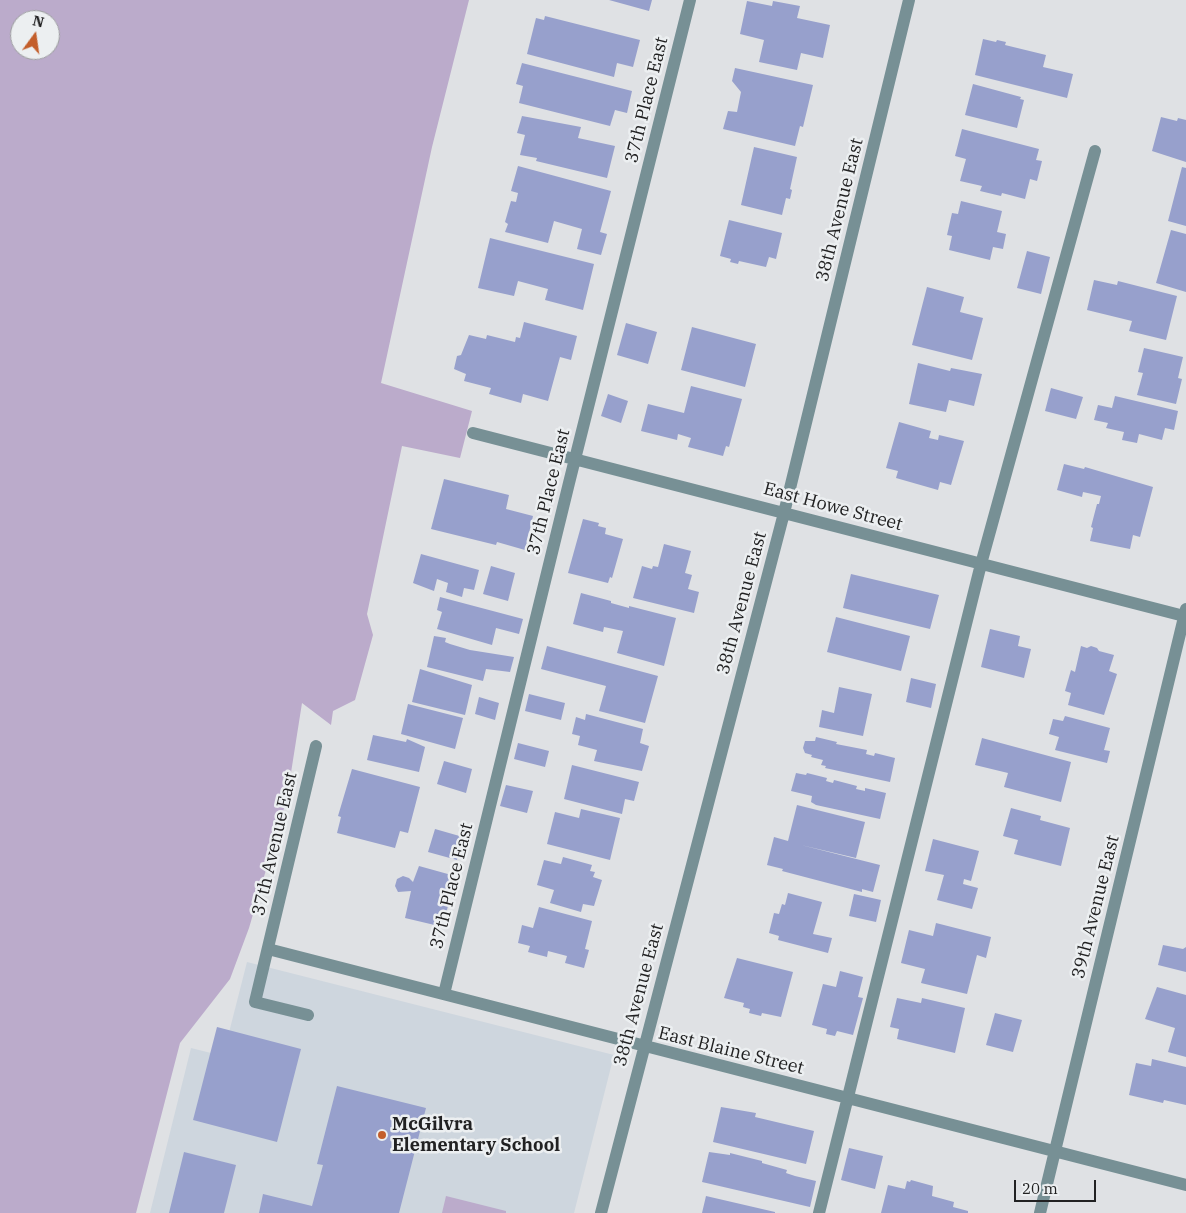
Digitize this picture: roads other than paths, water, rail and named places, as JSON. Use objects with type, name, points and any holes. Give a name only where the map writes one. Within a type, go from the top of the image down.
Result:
[{"type":"street","name":"37th Place East","points":[[444,994],[690,0]]},
{"type":"street","name":"38th Avenue East","points":[[601,1213],[784,513],[909,0]]},
{"type":"street","points":[[819,1213],[981,564],[1095,151]]},
{"type":"street","name":"East Howe Street","points":[[473,433],[981,564],[1185,612]]},
{"type":"street","name":"39th Avenue East","points":[[1040,1213],[1185,612]]},
{"type":"street","name":"37th Avenue East","points":[[308,1015],[255,1002],[316,746]]},
{"type":"street","name":"East Blaine Street","points":[[268,949],[1186,1186]]},
{"type":"place","name":"McGilvra Elementary School","points":[[382,1135]]}]
